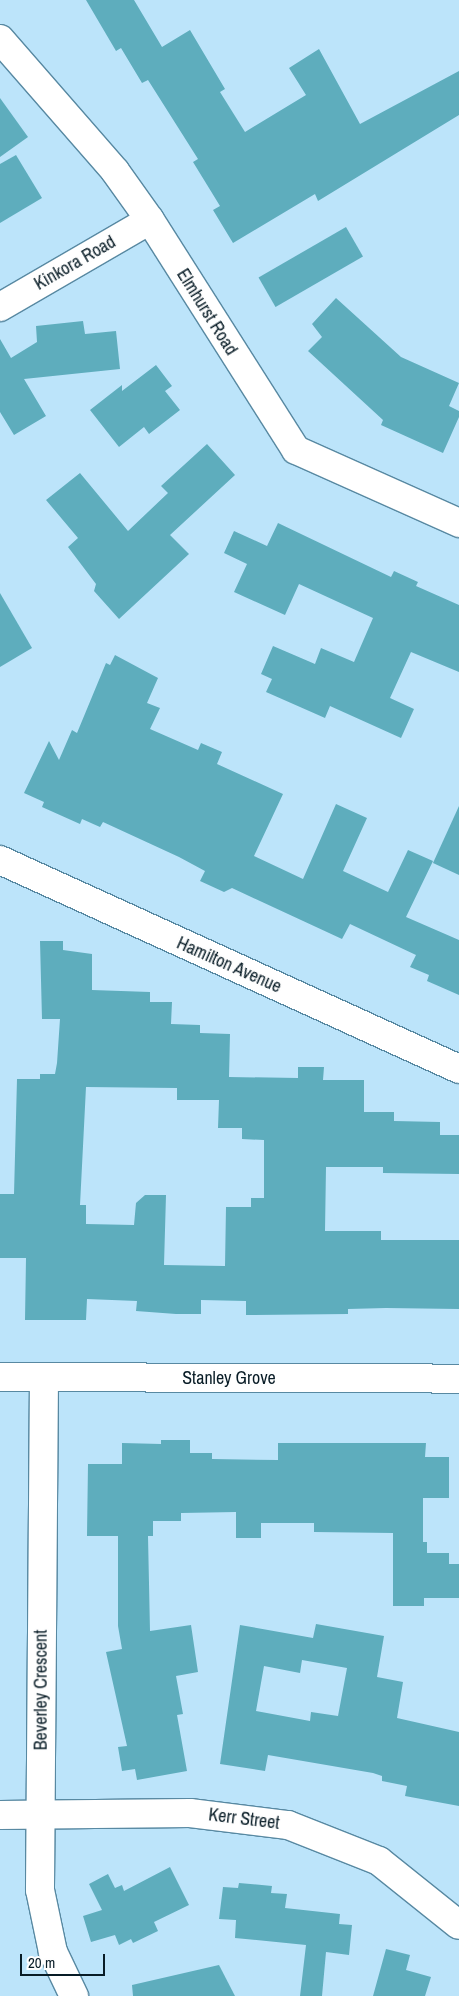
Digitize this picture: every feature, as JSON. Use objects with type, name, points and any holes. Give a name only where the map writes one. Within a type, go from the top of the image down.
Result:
[{"type":"street","name":"Elmhurst Road","points":[[0,40],[115,172],[150,220],[296,450],[459,523]]},
{"type":"street","name":"Kinkora Road","points":[[0,307],[150,220]]},
{"type":"street","name":"Hamilton Avenue","points":[[0,860],[459,1069]]},
{"type":"street","name":"Stanley Grove","points":[[0,1376],[459,1379]]},
{"type":"street","name":"Beverley Crescent","points":[[44,1377],[40,1890],[53,1952],[74,1996]]},
{"type":"street","name":"Kerr Street","points":[[0,1815],[190,1813],[288,1825],[378,1861],[459,1925]]},
{"type":"building","points":[[86,0],[134,0],[162,47],[190,30],[225,89],[220,92],[245,132],[306,95],[289,68],[319,49],[360,124],[459,71],[459,115],[318,201],[315,194],[233,243],[213,210],[220,206],[193,162],[198,159],[148,80],[142,83],[121,48],[116,51]]},
{"type":"building","points":[[0,98],[28,137],[0,157]]},
{"type":"building","points":[[16,155],[42,198],[0,223],[0,164]]},
{"type":"building","points":[[346,227],[363,256],[276,307],[259,278]]},
{"type":"building","points":[[336,298],[401,357],[459,383],[449,406],[459,411],[459,417],[443,453],[381,425],[383,420],[308,351],[322,337],[312,324]]},
{"type":"building","points":[[83,321],[85,334],[116,331],[120,369],[24,379],[46,416],[14,435],[0,412],[0,339],[11,358],[37,342],[36,326]]},
{"type":"building","points":[[156,365],[172,386],[165,391],[180,410],[149,434],[144,427],[119,447],[90,410],[122,385],[122,391]]},
{"type":"building","points":[[207,444],[235,475],[170,535],[189,554],[119,619],[94,591],[96,584],[68,547],[78,538],[46,500],[80,473],[128,531],[168,493],[161,486]]},
{"type":"building","points":[[278,523],[391,577],[394,571],[418,582],[416,586],[459,605],[459,672],[411,652],[390,698],[414,709],[401,738],[330,706],[325,718],[266,692],[272,679],[261,674],[273,646],[315,664],[321,648],[354,662],[373,618],[299,584],[285,615],[234,592],[247,564],[224,553],[234,531],[267,546]]},
{"type":"building","points":[[0,593],[32,648],[0,667]]},
{"type":"building","points":[[115,655],[158,678],[147,703],[160,708],[150,729],[198,750],[201,743],[222,752],[217,764],[283,794],[254,856],[303,879],[336,804],[367,818],[343,871],[388,892],[408,850],[433,861],[406,917],[459,940],[459,995],[427,981],[429,975],[410,967],[416,955],[350,924],[342,939],[232,888],[224,892],[200,881],[205,871],[179,857],[103,822],[100,827],[82,819],[80,824],[42,807],[44,802],[24,793],[49,741],[59,760],[72,730],[77,733],[106,663],[110,665]]},
{"type":"building","points":[[459,806],[459,875],[433,863]]},
{"type":"building","points":[[40,941],[63,941],[63,950],[92,954],[92,990],[150,992],[150,1002],[172,1002],[171,1024],[200,1025],[200,1033],[230,1034],[229,1077],[298,1078],[298,1067],[324,1067],[323,1080],[364,1080],[364,1112],[394,1112],[394,1121],[440,1122],[440,1135],[459,1135],[459,1174],[383,1173],[383,1167],[326,1167],[325,1231],[381,1231],[381,1240],[459,1240],[459,1309],[348,1309],[348,1314],[246,1315],[246,1301],[201,1300],[201,1314],[176,1314],[136,1311],[137,1301],[87,1299],[86,1320],[25,1320],[26,1258],[0,1258],[0,1194],[14,1194],[17,1079],[40,1079],[40,1074],[55,1074],[60,1019],[42,1019]],"holes":[[[86,1087],[177,1088],[177,1100],[219,1100],[218,1128],[242,1128],[242,1139],[264,1140],[264,1198],[251,1198],[251,1207],[226,1207],[225,1266],[164,1265],[166,1195],[145,1195],[136,1203],[134,1225],[86,1224],[86,1205],[80,1205]]]},
{"type":"building","points":[[161,1440],[190,1440],[190,1453],[212,1453],[212,1459],[278,1460],[278,1443],[426,1443],[425,1457],[449,1457],[449,1498],[423,1498],[423,1542],[427,1542],[427,1553],[449,1553],[449,1564],[459,1564],[459,1598],[424,1598],[424,1606],[393,1606],[393,1533],[314,1532],[314,1523],[261,1523],[261,1538],[236,1538],[236,1512],[181,1513],[181,1521],[153,1521],[153,1536],[148,1536],[150,1631],[191,1625],[198,1672],[176,1676],[183,1714],[177,1715],[187,1771],[137,1780],[135,1769],[122,1771],[118,1747],[127,1746],[106,1652],[122,1649],[118,1626],[118,1536],[87,1536],[88,1464],[122,1464],[122,1443],[161,1444]]},
{"type":"building","points":[[316,1624],[384,1636],[377,1677],[403,1682],[397,1718],[459,1732],[459,1806],[405,1796],[407,1786],[382,1781],[382,1776],[373,1773],[268,1755],[265,1771],[220,1764],[240,1625],[313,1638]],"holes":[[[302,1660],[347,1668],[338,1716],[311,1712],[310,1721],[256,1711],[264,1666],[300,1673]]]},
{"type":"building","points":[[170,1867],[189,1905],[154,1922],[158,1931],[133,1943],[131,1939],[119,1945],[115,1935],[91,1942],[83,1916],[102,1910],[89,1884],[108,1874],[115,1888],[122,1885],[124,1891]]},
{"type":"building","points":[[239,1883],[272,1886],[271,1893],[287,1894],[285,1908],[340,1914],[339,1924],[352,1925],[349,1955],[326,1952],[322,1996],[300,1996],[306,1945],[235,1938],[236,1920],[219,1919],[223,1887],[238,1888]]},
{"type":"building","points":[[386,1949],[410,1955],[406,1970],[431,1977],[425,1996],[373,1996]]},
{"type":"building","points":[[219,1965],[235,1996],[133,1996],[132,1985]]}]
